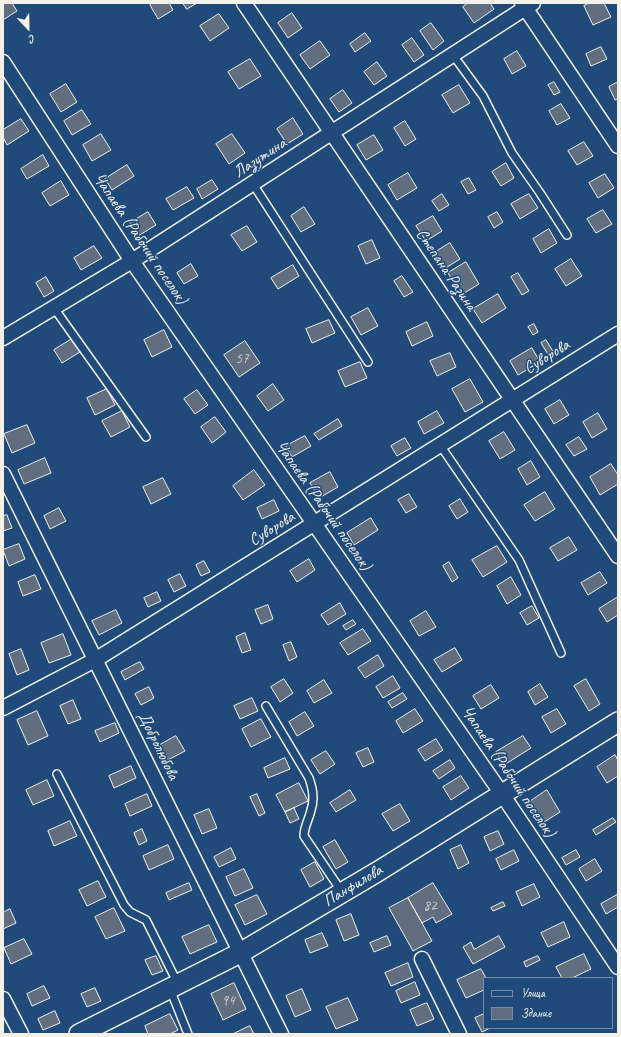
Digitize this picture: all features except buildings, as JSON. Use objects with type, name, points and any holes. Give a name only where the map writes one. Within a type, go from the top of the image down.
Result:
[{"type":"street","name":"Степана Разина","points":[[244,3],[618,556]]},
{"type":"street","name":"Лазутина","points":[[3,338],[132,261],[453,55],[527,5]]},
{"type":"street","points":[[527,5],[618,146]]},
{"type":"street","name":"Чапаева (Рабочий поселок)","points":[[3,62],[132,261],[502,794],[618,967]]},
{"type":"street","name":"Суворова","points":[[3,708],[95,660],[618,334]]},
{"type":"street","name":"Добролюбова","points":[[3,474],[6,490],[95,660],[281,1034]]},
{"type":"street","name":"Панфилова","points":[[79,1034],[240,953],[342,893],[618,722]]},
{"type":"street","points":[[422,959],[460,1034]]},
{"type":"street","points":[[3,998],[21,1034]]},
{"type":"lane","points":[[453,55],[483,96],[512,153],[567,235]]},
{"type":"lane","points":[[253,184],[368,362]]},
{"type":"lane","points":[[54,308],[146,436]]},
{"type":"lane","points":[[440,445],[519,560],[561,653]]},
{"type":"lane","points":[[266,706],[309,778],[312,787],[314,796],[311,811],[304,828],[304,836],[342,893]]},
{"type":"lane","points":[[57,774],[124,905],[130,912],[146,920],[174,987],[188,1034]]}]
